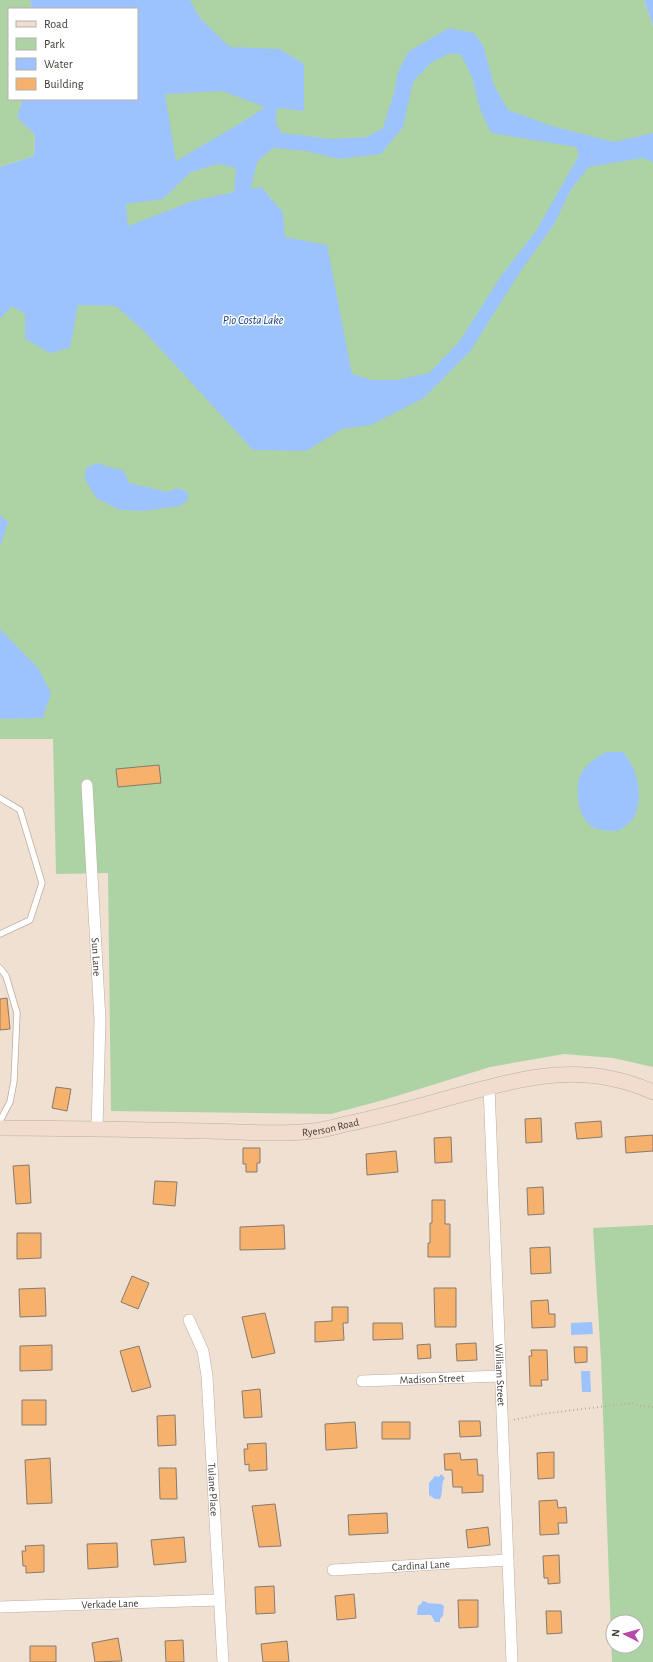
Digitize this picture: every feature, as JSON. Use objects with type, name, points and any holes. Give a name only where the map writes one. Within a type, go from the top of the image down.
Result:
[{"type":"street","name":"Sun Lane","points":[[88,785],[100,1020],[97,1128]]},
{"type":"street","name":"Ryerson Road","points":[[0,1128],[97,1128],[278,1132],[313,1131],[371,1119],[509,1082],[549,1075],[574,1074],[599,1076],[623,1081],[653,1092]]},
{"type":"street","name":"William Street","points":[[489,1087],[512,1662]]},
{"type":"street","name":"Tulane Place","points":[[189,1320],[203,1351],[207,1376],[223,1662]]},
{"type":"street","name":"Madison Street","points":[[362,1382],[501,1376]]},
{"type":"street","name":"Cardinal Lane","points":[[333,1570],[508,1560]]},
{"type":"street","name":"Verkade Lane","points":[[0,1607],[219,1600]]},
{"type":"lane","points":[[0,798],[20,810],[42,883],[30,920],[0,934]]},
{"type":"lane","points":[[0,968],[6,976],[17,1013],[14,1080],[10,1102],[0,1121]]},
{"type":"path","points":[[514,1420],[542,1414],[632,1403],[640,1406],[653,1407]]},
{"type":"green space","points":[[0,0],[30,0],[32,8],[8,8],[8,100],[23,100],[18,117],[35,135],[34,156],[0,167]]},
{"type":"green space","points":[[57,0],[644,0],[653,26],[653,1067],[613,1058],[564,1054],[490,1067],[387,1099],[331,1114],[111,1111],[108,873],[56,874],[53,739],[0,739],[0,271],[136,100],[138,100],[138,8]]},
{"type":"green space","points":[[653,1225],[653,1662],[612,1662],[612,1654],[645,1654],[645,1614],[610,1614],[601,1360],[593,1228]]},
{"type":"water","name":"Pio Costa Lake","points":[[30,0],[190,0],[200,18],[230,47],[280,49],[304,64],[304,111],[277,108],[276,123],[282,133],[331,139],[367,137],[383,128],[394,93],[398,72],[408,52],[449,28],[474,33],[483,45],[494,85],[508,110],[552,126],[614,142],[653,133],[653,162],[642,158],[589,167],[571,189],[555,223],[518,275],[471,350],[424,398],[371,425],[342,429],[306,451],[253,450],[144,331],[116,306],[78,305],[70,348],[50,353],[25,339],[25,314],[12,306],[0,319],[0,167],[34,156],[35,135],[17,117],[23,100],[138,100],[138,8],[32,8]],"holes":[[[450,53],[461,55],[472,77],[480,109],[491,133],[576,147],[579,155],[536,231],[501,276],[459,342],[429,373],[397,380],[372,380],[352,374],[327,245],[285,237],[283,212],[261,187],[251,189],[257,162],[273,148],[306,151],[339,159],[381,154],[403,127],[413,82],[431,63]],[[222,91],[265,107],[239,124],[176,161],[165,94]],[[218,164],[236,168],[234,192],[193,201],[128,226],[126,204],[163,199],[191,172]]]},
{"type":"water","points":[[644,0],[653,0],[653,26]]},
{"type":"water","points":[[96,463],[124,471],[129,483],[167,492],[177,488],[188,492],[188,500],[180,506],[143,511],[120,510],[96,498],[85,479],[86,468]]},
{"type":"water","points":[[0,515],[8,522],[0,546]]},
{"type":"water","points":[[0,629],[38,668],[51,693],[43,718],[0,719]]},
{"type":"water","points":[[606,752],[623,752],[633,767],[638,784],[639,802],[637,811],[633,819],[619,831],[608,831],[594,828],[583,817],[579,805],[578,787],[579,779],[582,773],[591,762]]},
{"type":"water","points":[[592,1322],[593,1334],[571,1335],[571,1323]]},
{"type":"water","points":[[581,1371],[590,1371],[591,1392],[582,1392]]},
{"type":"water","points":[[441,1474],[445,1478],[442,1494],[440,1499],[435,1499],[429,1495],[429,1483],[435,1476],[439,1477]]},
{"type":"water","points":[[422,1601],[441,1604],[444,1606],[443,1616],[440,1619],[440,1622],[435,1622],[431,1615],[417,1615],[418,1606],[422,1603]]},
{"type":"building","points":[[159,765],[161,783],[118,787],[116,769]]},
{"type":"building","points":[[7,998],[10,1029],[0,1030],[0,999]]},
{"type":"building","points":[[56,1087],[71,1089],[67,1111],[52,1108]]},
{"type":"building","points":[[541,1118],[542,1142],[526,1143],[525,1119]]},
{"type":"building","points":[[601,1121],[602,1137],[577,1139],[575,1123]]},
{"type":"building","points":[[653,1135],[653,1151],[626,1153],[625,1137]]},
{"type":"building","points":[[451,1137],[452,1162],[435,1163],[434,1138]]},
{"type":"building","points":[[243,1148],[260,1148],[260,1163],[257,1163],[257,1172],[246,1172],[246,1164],[243,1164]]},
{"type":"building","points":[[396,1151],[398,1172],[367,1175],[366,1154]]},
{"type":"building","points":[[29,1165],[31,1203],[16,1204],[13,1166]]},
{"type":"building","points":[[155,1181],[177,1182],[175,1206],[153,1204]]},
{"type":"building","points":[[543,1187],[544,1214],[528,1215],[527,1188]]},
{"type":"building","points":[[432,1200],[445,1200],[445,1224],[450,1224],[450,1257],[428,1257],[430,1223],[432,1223]]},
{"type":"building","points":[[284,1225],[285,1249],[240,1250],[240,1227]]},
{"type":"building","points":[[17,1233],[41,1233],[41,1258],[17,1259]]},
{"type":"building","points":[[550,1247],[551,1273],[531,1274],[530,1248]]},
{"type":"building","points":[[132,1276],[149,1283],[138,1309],[121,1302]]},
{"type":"building","points":[[45,1288],[46,1316],[20,1317],[19,1289]]},
{"type":"building","points":[[434,1288],[456,1288],[456,1327],[435,1327]]},
{"type":"building","points":[[548,1300],[549,1314],[555,1314],[555,1327],[532,1328],[531,1301]]},
{"type":"building","points":[[332,1307],[348,1307],[348,1323],[343,1323],[344,1340],[315,1342],[315,1322],[332,1321]]},
{"type":"building","points":[[265,1313],[275,1353],[252,1358],[242,1317]]},
{"type":"building","points":[[373,1323],[402,1323],[403,1339],[373,1340]]},
{"type":"building","points":[[476,1343],[477,1360],[457,1361],[456,1344]]},
{"type":"building","points":[[430,1344],[431,1358],[418,1359],[417,1345]]},
{"type":"building","points":[[52,1345],[52,1370],[20,1371],[20,1346]]},
{"type":"building","points":[[139,1346],[151,1387],[132,1392],[120,1351]]},
{"type":"building","points":[[574,1347],[587,1347],[587,1362],[575,1363]]},
{"type":"building","points":[[531,1350],[547,1350],[548,1380],[541,1380],[542,1386],[530,1386],[529,1356],[532,1356]]},
{"type":"building","points":[[260,1389],[262,1417],[244,1418],[242,1391]]},
{"type":"building","points":[[22,1400],[46,1400],[46,1425],[22,1425]]},
{"type":"building","points":[[175,1415],[176,1445],[158,1446],[157,1416]]},
{"type":"building","points":[[459,1421],[480,1421],[481,1436],[460,1437]]},
{"type":"building","points":[[355,1422],[357,1448],[326,1450],[325,1424]]},
{"type":"building","points":[[382,1422],[410,1422],[410,1439],[382,1439]]},
{"type":"building","points":[[266,1443],[267,1470],[249,1471],[249,1464],[245,1465],[244,1449],[248,1449],[247,1444]]},
{"type":"building","points":[[554,1452],[554,1478],[538,1479],[537,1453]]},
{"type":"building","points":[[460,1453],[461,1460],[477,1459],[478,1475],[483,1475],[483,1492],[462,1493],[462,1487],[453,1487],[452,1470],[445,1470],[444,1454]]},
{"type":"building","points":[[50,1458],[52,1503],[27,1504],[25,1460]]},
{"type":"building","points":[[159,1468],[176,1468],[177,1499],[160,1499]]},
{"type":"building","points":[[557,1500],[558,1508],[566,1507],[567,1523],[558,1523],[559,1534],[540,1535],[539,1501]]},
{"type":"building","points":[[275,1504],[281,1546],[259,1547],[252,1506]]},
{"type":"building","points":[[387,1513],[388,1533],[349,1535],[348,1515]]},
{"type":"building","points":[[488,1527],[490,1545],[468,1548],[466,1530]]},
{"type":"building","points":[[184,1537],[186,1562],[154,1565],[151,1540]]},
{"type":"building","points":[[117,1543],[118,1567],[88,1569],[87,1544]]},
{"type":"building","points":[[44,1545],[44,1572],[26,1573],[26,1566],[23,1566],[22,1551],[26,1551],[25,1546]]},
{"type":"building","points":[[559,1555],[560,1583],[548,1584],[548,1578],[544,1578],[543,1556]]},
{"type":"building","points":[[274,1586],[275,1613],[256,1614],[255,1587]]},
{"type":"building","points":[[354,1594],[356,1618],[337,1620],[335,1596]]},
{"type":"building","points":[[458,1600],[478,1600],[478,1627],[459,1628]]},
{"type":"building","points":[[546,1611],[561,1611],[562,1633],[547,1634]]},
{"type":"building","points":[[118,1638],[122,1661],[95,1662],[92,1643]]},
{"type":"building","points":[[183,1640],[184,1662],[166,1662],[165,1641]]},
{"type":"building","points":[[287,1641],[289,1662],[263,1662],[261,1644]]},
{"type":"building","points":[[30,1646],[56,1646],[56,1662],[30,1662]]}]
